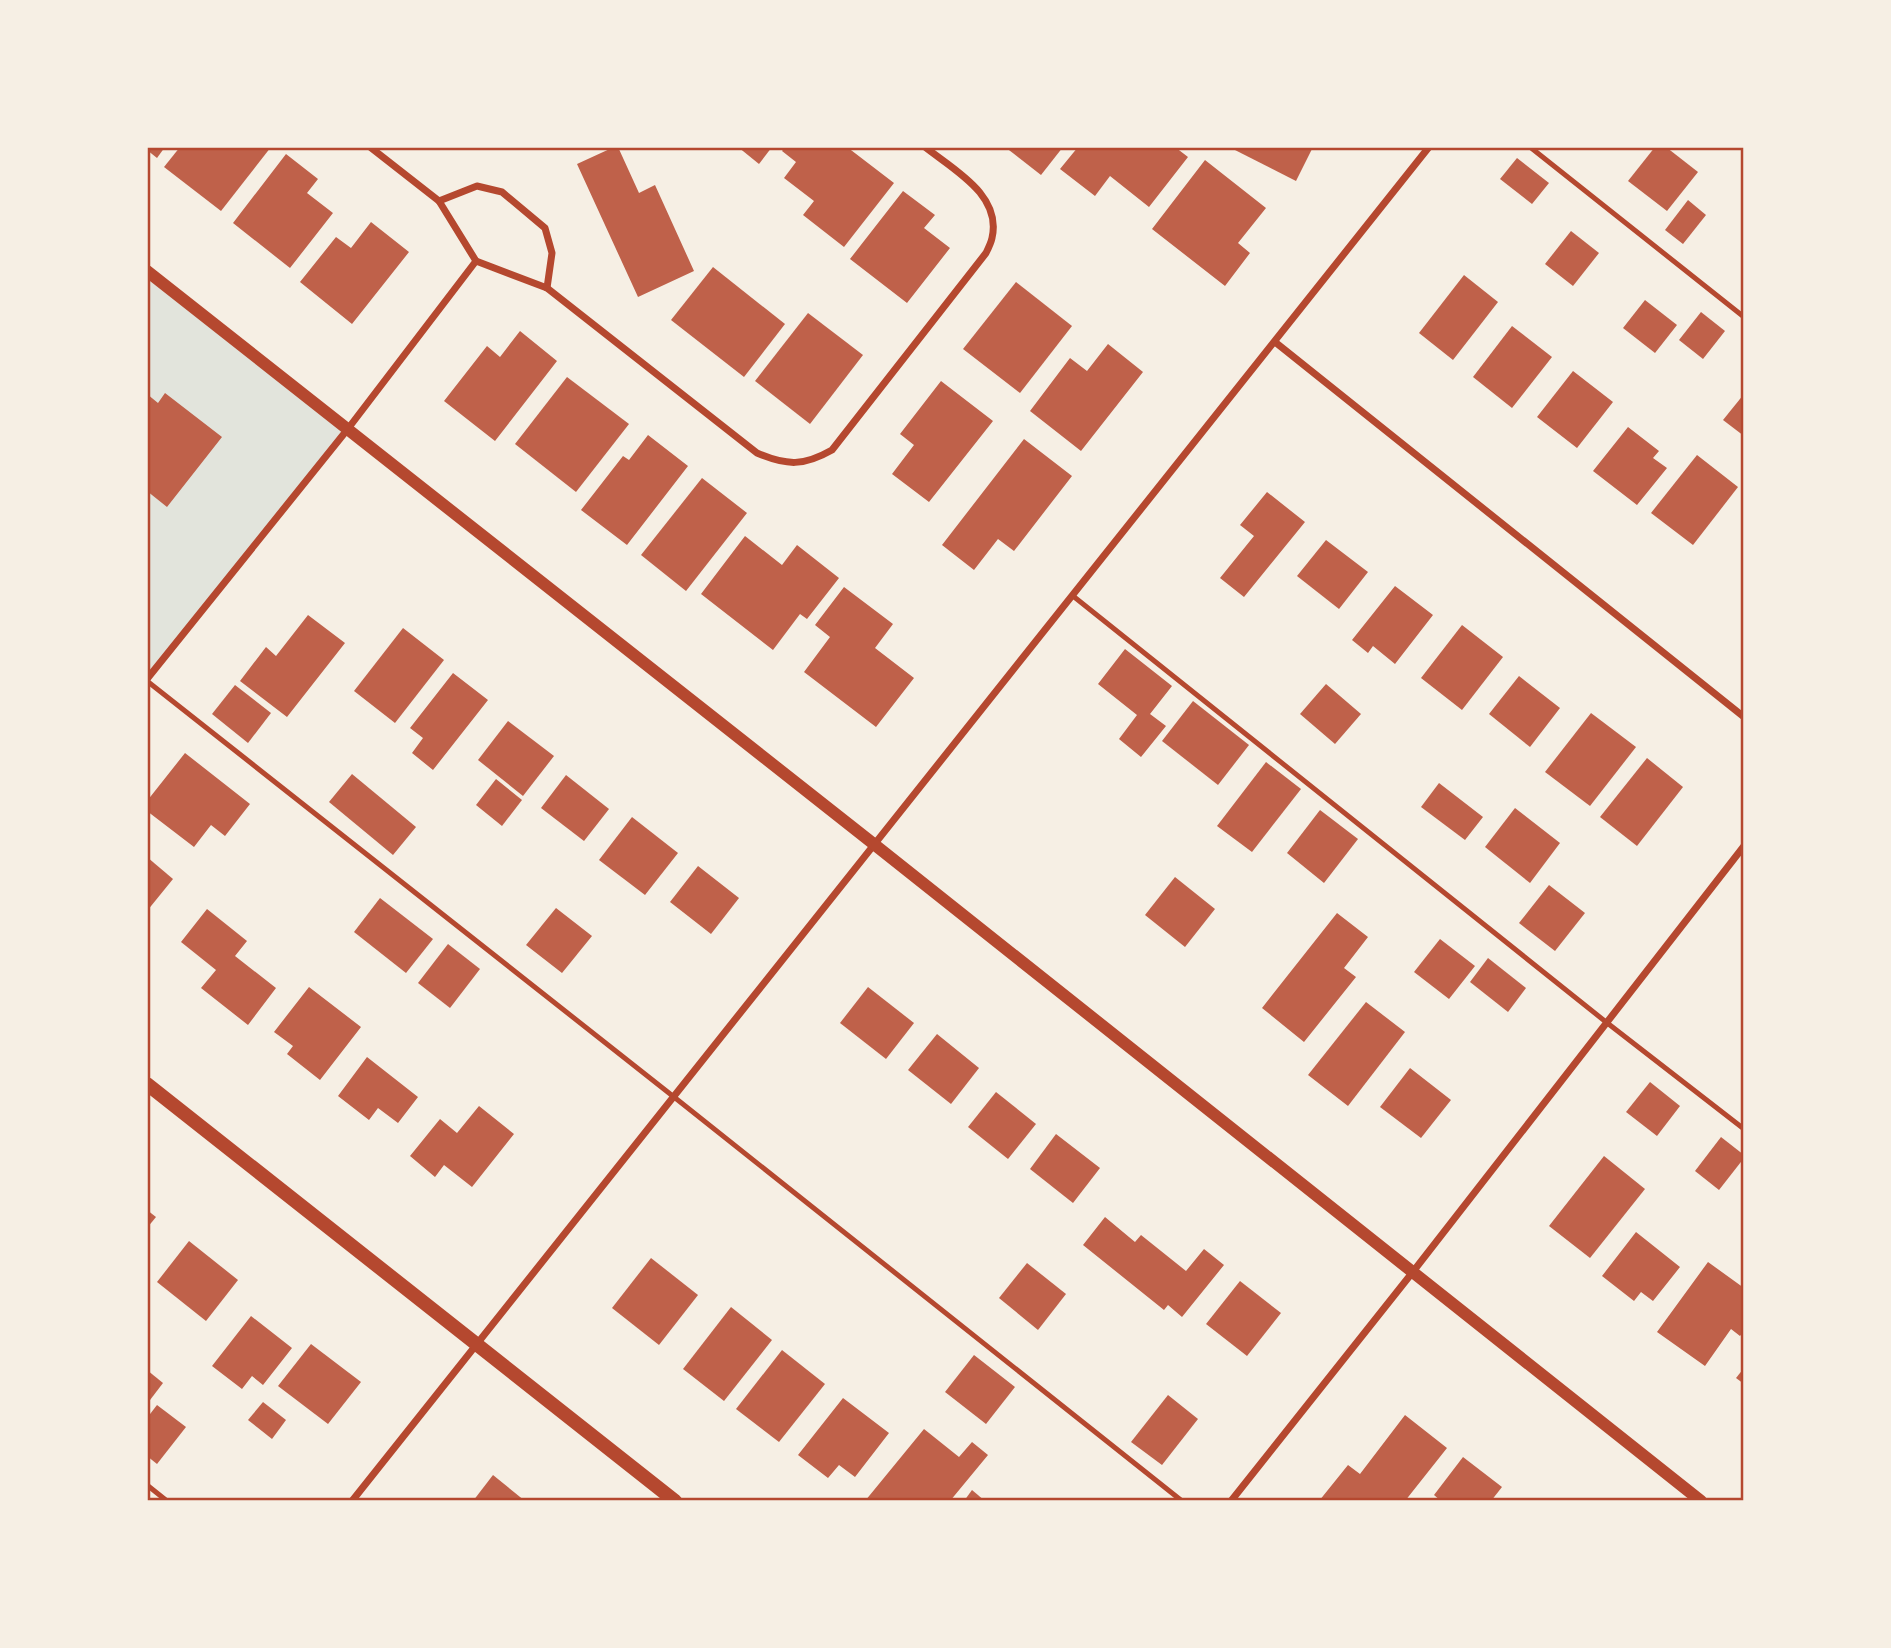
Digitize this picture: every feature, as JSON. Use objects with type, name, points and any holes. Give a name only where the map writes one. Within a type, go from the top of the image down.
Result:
[{"type":"main road","points":[[147,1084],[675,1501]]},
{"type":"street","points":[[370,147],[439,201],[476,261],[547,288],[757,453],[776,461],[795,463],[815,460],[832,450],[986,254],[992,238],[993,221],[989,205],[980,191],[925,147]]},
{"type":"street","points":[[352,1501],[1429,147]]},
{"type":"street","points":[[439,201],[477,186],[502,192],[545,228],[552,253],[547,288]]},
{"type":"street","points":[[147,680],[347,430],[476,261]]},
{"type":"street","points":[[147,271],[1701,1501]]},
{"type":"street","points":[[1275,342],[1744,717]]},
{"type":"street","points":[[1231,1501],[1744,846]]},
{"type":"lane","points":[[1530,147],[1744,317]]},
{"type":"lane","points":[[1073,596],[1744,1129]]},
{"type":"lane","points":[[147,680],[1182,1501]]},
{"type":"lane","points":[[147,1485],[167,1501]]},
{"type":"shaded area","points":[[147,271],[347,430],[147,679]]},
{"type":"building","points":[[147,147],[165,147],[157,158]]},
{"type":"building","points":[[180,147],[271,147],[221,211],[164,167]]},
{"type":"building","points":[[618,147],[639,193],[655,185],[694,271],[638,297],[577,164]]},
{"type":"building","points":[[738,147],[772,147],[759,164]]},
{"type":"building","points":[[785,147],[847,147],[894,183],[844,247],[803,215],[814,201],[784,178],[796,162],[782,151]]},
{"type":"building","points":[[1005,147],[1063,147],[1041,175]]},
{"type":"building","points":[[1078,147],[1175,147],[1188,157],[1149,207],[1110,176],[1095,196],[1060,169]]},
{"type":"building","points":[[1229,147],[1313,147],[1296,181]]},
{"type":"building","points":[[1655,147],[1666,147],[1698,172],[1667,211],[1628,181]]},
{"type":"building","points":[[286,154],[318,179],[307,193],[333,213],[290,268],[233,223]]},
{"type":"building","points":[[1517,158],[1549,183],[1532,204],[1500,179]]},
{"type":"building","points":[[1205,160],[1266,208],[1238,243],[1250,253],[1225,286],[1152,229]]},
{"type":"building","points":[[903,191],[935,215],[924,228],[950,248],[907,303],[850,259]]},
{"type":"building","points":[[1688,200],[1706,215],[1683,244],[1665,230]]},
{"type":"building","points":[[371,222],[409,252],[352,324],[300,282],[336,237],[351,248]]},
{"type":"building","points":[[1571,231],[1599,253],[1573,286],[1545,264]]},
{"type":"building","points":[[713,267],[785,324],[744,377],[671,320]]},
{"type":"building","points":[[1464,275],[1498,302],[1453,360],[1419,333]]},
{"type":"building","points":[[1016,282],[1072,326],[1020,393],[963,349]]},
{"type":"building","points":[[1645,300],[1677,325],[1655,353],[1623,328]]},
{"type":"building","points":[[1701,312],[1725,331],[1703,359],[1679,340]]},
{"type":"building","points":[[808,313],[863,355],[810,424],[755,381]]},
{"type":"building","points":[[1512,326],[1552,357],[1512,408],[1473,377]]},
{"type":"building","points":[[520,331],[557,361],[495,441],[444,401],[487,346],[500,357]]},
{"type":"building","points":[[1108,344],[1143,372],[1081,451],[1030,411],[1070,358],[1087,371]]},
{"type":"building","points":[[1573,371],[1613,402],[1577,448],[1537,417]]},
{"type":"building","points":[[567,377],[629,424],[576,492],[515,444]]},
{"type":"building","points":[[941,381],[993,421],[929,502],[892,474],[914,445],[900,434]]},
{"type":"building","points":[[165,393],[222,437],[167,507],[147,491],[147,394],[158,403]]},
{"type":"building","points":[[1744,394],[1744,436],[1723,420]]},
{"type":"building","points":[[1628,427],[1659,451],[1653,458],[1667,468],[1637,505],[1593,471]]},
{"type":"building","points":[[648,435],[688,466],[627,545],[581,510],[623,456],[629,460]]},
{"type":"building","points":[[1024,439],[1072,476],[1014,551],[998,539],[974,570],[942,545]]},
{"type":"building","points":[[1697,455],[1738,487],[1693,545],[1651,513]]},
{"type":"building","points":[[702,478],[747,513],[686,591],[641,555]]},
{"type":"building","points":[[1267,492],[1305,522],[1244,597],[1220,578],[1254,536],[1240,525]]},
{"type":"building","points":[[745,536],[782,565],[797,545],[839,578],[807,619],[800,614],[773,650],[701,594]]},
{"type":"building","points":[[1326,540],[1368,572],[1339,609],[1297,576]]},
{"type":"building","points":[[1395,586],[1433,615],[1395,664],[1373,646],[1368,653],[1352,640]]},
{"type":"building","points":[[844,587],[893,624],[875,648],[914,678],[876,727],[804,672],[830,637],[815,625]]},
{"type":"building","points":[[308,615],[345,643],[287,717],[240,681],[266,647],[276,656]]},
{"type":"building","points":[[1462,625],[1503,657],[1462,710],[1421,678]]},
{"type":"building","points":[[403,628],[444,660],[395,723],[354,691]]},
{"type":"building","points":[[1125,649],[1172,686],[1150,714],[1166,726],[1141,757],[1119,739],[1137,715],[1098,684]]},
{"type":"building","points":[[453,673],[488,700],[433,770],[412,753],[423,738],[410,728]]},
{"type":"building","points":[[1519,676],[1560,708],[1530,747],[1489,714]]},
{"type":"building","points":[[1326,684],[1361,714],[1335,744],[1300,714]]},
{"type":"building","points":[[235,685],[271,713],[248,743],[212,714]]},
{"type":"building","points":[[1193,701],[1249,745],[1218,785],[1162,741]]},
{"type":"building","points":[[1591,713],[1636,747],[1590,806],[1545,772]]},
{"type":"building","points":[[508,721],[554,756],[523,796],[478,760]]},
{"type":"building","points":[[185,753],[250,804],[225,836],[211,825],[194,847],[147,811],[147,801]]},
{"type":"building","points":[[1647,758],[1683,787],[1637,846],[1600,817]]},
{"type":"building","points":[[1266,762],[1301,789],[1252,852],[1217,826]]},
{"type":"building","points":[[352,774],[416,827],[393,855],[329,802]]},
{"type":"building","points":[[566,775],[609,809],[584,841],[541,808]]},
{"type":"building","points":[[496,779],[522,800],[502,826],[476,805]]},
{"type":"building","points":[[1439,783],[1483,817],[1465,840],[1421,807]]},
{"type":"building","points":[[1515,808],[1560,843],[1530,883],[1485,847]]},
{"type":"building","points":[[1320,810],[1358,839],[1324,883],[1287,853]]},
{"type":"building","points":[[632,817],[678,853],[645,895],[599,860]]},
{"type":"building","points":[[147,857],[173,879],[147,911]]},
{"type":"building","points":[[698,866],[739,898],[711,934],[670,902]]},
{"type":"building","points":[[1175,877],[1215,909],[1185,947],[1145,915]]},
{"type":"building","points":[[1549,885],[1585,913],[1555,951],[1519,923]]},
{"type":"building","points":[[380,898],[433,939],[406,973],[354,932]]},
{"type":"building","points":[[556,908],[592,936],[562,973],[526,945]]},
{"type":"building","points":[[207,909],[247,941],[235,956],[276,988],[248,1025],[201,988],[216,970],[181,942]]},
{"type":"building","points":[[1337,913],[1368,937],[1344,968],[1356,977],[1304,1042],[1262,1008]]},
{"type":"building","points":[[1440,939],[1475,966],[1449,999],[1414,972]]},
{"type":"building","points":[[448,944],[480,969],[450,1008],[418,983]]},
{"type":"building","points":[[1488,958],[1526,988],[1508,1012],[1470,982]]},
{"type":"building","points":[[309,987],[361,1027],[320,1080],[287,1054],[293,1046],[274,1032]]},
{"type":"building","points":[[868,987],[914,1023],[886,1059],[840,1023]]},
{"type":"building","points":[[1366,1002],[1405,1032],[1348,1106],[1308,1075]]},
{"type":"building","points":[[937,1034],[979,1068],[951,1104],[908,1070]]},
{"type":"building","points":[[367,1057],[418,1097],[398,1123],[378,1108],[369,1120],[338,1096]]},
{"type":"building","points":[[1410,1068],[1451,1100],[1421,1138],[1380,1107]]},
{"type":"building","points":[[1650,1082],[1680,1106],[1657,1136],[1626,1112]]},
{"type":"building","points":[[996,1092],[1036,1124],[1008,1159],[968,1127]]},
{"type":"building","points":[[479,1106],[514,1134],[472,1187],[444,1165],[435,1177],[410,1156],[440,1119],[457,1133]]},
{"type":"building","points":[[1056,1134],[1100,1168],[1073,1203],[1030,1169]]},
{"type":"building","points":[[1721,1137],[1744,1155],[1744,1158],[1719,1190],[1695,1171]]},
{"type":"building","points":[[1604,1156],[1645,1189],[1590,1258],[1549,1226]]},
{"type":"building","points":[[147,1210],[156,1217],[147,1228]]},
{"type":"building","points":[[1105,1217],[1135,1242],[1141,1235],[1186,1271],[1204,1249],[1224,1265],[1182,1317],[1168,1305],[1164,1310],[1083,1245]]},
{"type":"building","points":[[1636,1232],[1680,1267],[1653,1301],[1641,1292],[1634,1301],[1602,1276]]},
{"type":"building","points":[[189,1241],[238,1280],[206,1321],[157,1282]]},
{"type":"building","points":[[651,1258],[698,1295],[659,1345],[612,1308]]},
{"type":"building","points":[[1708,1262],[1744,1288],[1744,1331],[1740,1336],[1731,1329],[1705,1366],[1657,1332]]},
{"type":"building","points":[[1027,1263],[1066,1294],[1038,1330],[999,1298]]},
{"type":"building","points":[[1240,1281],[1281,1313],[1247,1356],[1206,1324]]},
{"type":"building","points":[[731,1307],[772,1340],[724,1401],[683,1369]]},
{"type":"building","points":[[251,1316],[292,1348],[263,1385],[252,1376],[242,1389],[212,1366]]},
{"type":"building","points":[[311,1344],[361,1382],[328,1424],[278,1386]]},
{"type":"building","points":[[782,1350],[825,1384],[779,1442],[736,1409]]},
{"type":"building","points":[[974,1355],[1015,1387],[986,1424],[945,1392]]},
{"type":"building","points":[[1744,1368],[1744,1384],[1736,1378]]},
{"type":"building","points":[[147,1370],[163,1383],[147,1404]]},
{"type":"building","points":[[1168,1395],[1198,1419],[1162,1465],[1131,1442]]},
{"type":"building","points":[[843,1398],[889,1433],[855,1477],[839,1465],[828,1478],[798,1455]]},
{"type":"building","points":[[263,1402],[286,1420],[272,1439],[248,1420]]},
{"type":"building","points":[[157,1405],[186,1427],[157,1464],[147,1456],[147,1418]]},
{"type":"building","points":[[1405,1415],[1447,1448],[1405,1501],[1319,1501],[1348,1465],[1360,1474]]},
{"type":"building","points":[[924,1429],[959,1457],[972,1442],[988,1455],[950,1501],[865,1501]]},
{"type":"building","points":[[1463,1457],[1502,1487],[1491,1501],[1441,1501],[1434,1495]]},
{"type":"building","points":[[493,1475],[525,1501],[473,1501]]},
{"type":"building","points":[[972,1490],[985,1501],[964,1501]]}]
